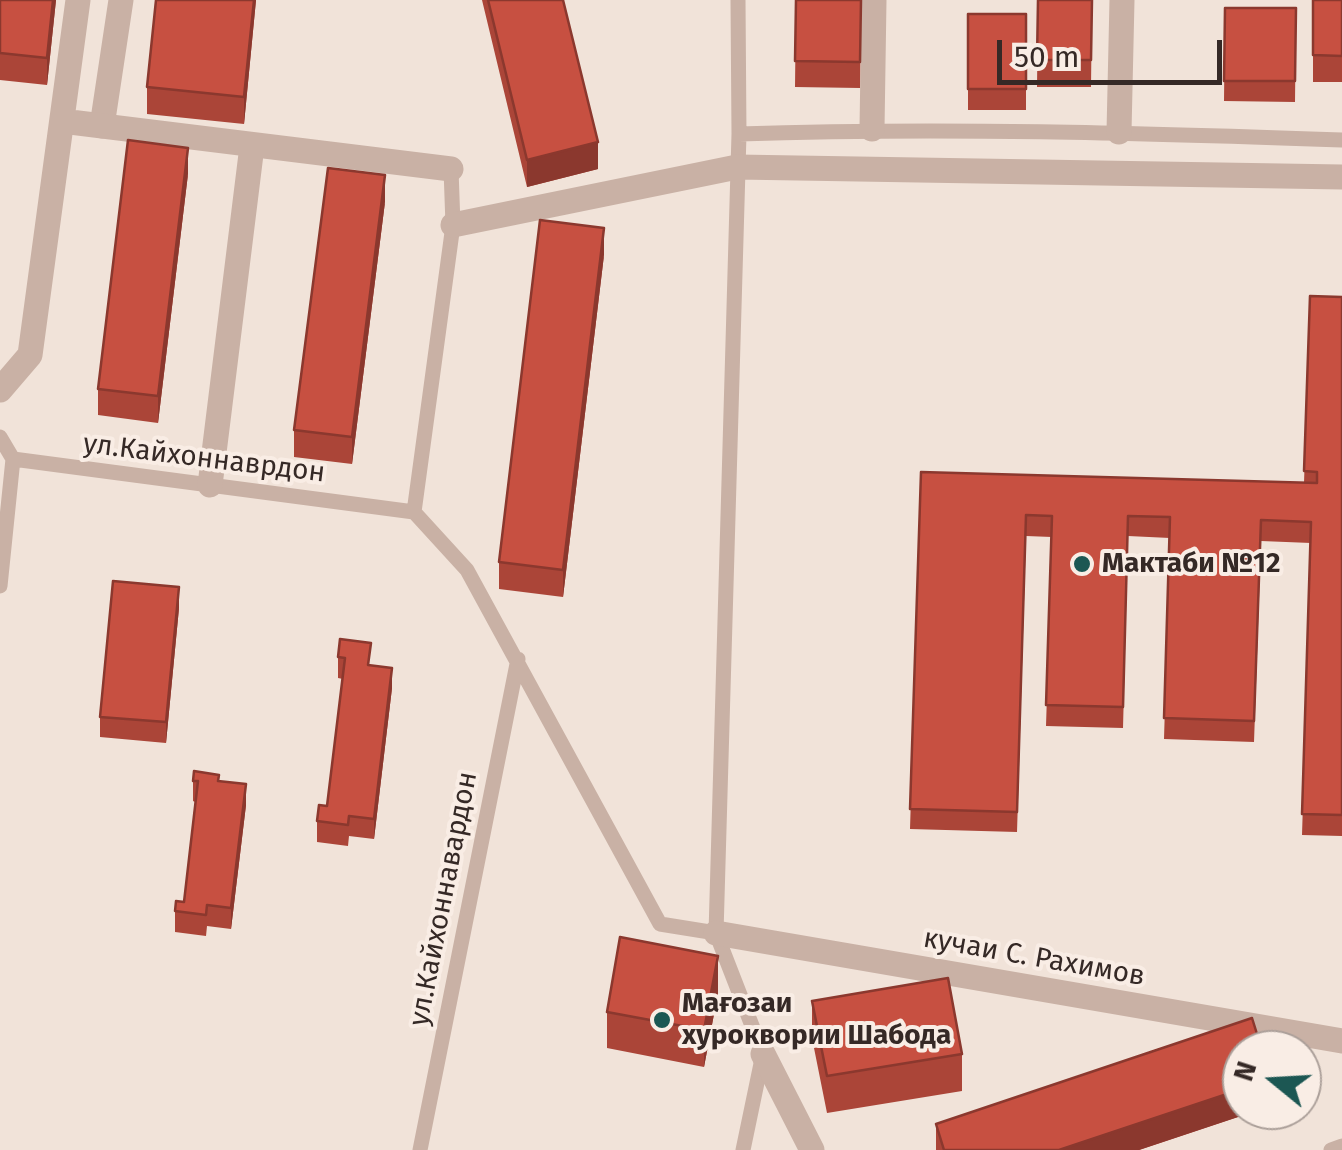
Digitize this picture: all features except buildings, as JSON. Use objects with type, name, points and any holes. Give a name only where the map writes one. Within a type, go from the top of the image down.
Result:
[{"type":"street","points":[[0,390],[30,355],[78,0]]},
{"type":"street","points":[[102,126],[121,0]]},
{"type":"street","points":[[872,129],[874,0]]},
{"type":"street","points":[[1120,132],[1122,0]]},
{"type":"street","points":[[62,121],[451,169]]},
{"type":"street","points":[[210,485],[252,146]]},
{"type":"street","points":[[453,225],[737,168],[1342,178]]},
{"type":"street","name":"кучаи С. Рахимов","points":[[716,933],[1342,1041]]},
{"type":"street","points":[[763,1054],[812,1150]]},
{"type":"lane","points":[[738,0],[739,134],[716,933],[763,1054],[743,1150]]},
{"type":"lane","points":[[739,134],[872,129],[1342,140]]},
{"type":"lane","points":[[451,169],[453,225],[414,512],[467,570],[660,924],[716,933]]},
{"type":"lane","points":[[0,437],[14,459],[0,586]]},
{"type":"lane","name":"ул.Кайхоннаврдон","points":[[14,459],[414,512]]},
{"type":"lane","name":"ул.Кайхоннавардон","points":[[420,1150],[518,658]]},
{"type":"lane","points":[[1331,1150],[1342,1146]]},
{"type":"place","name":"Мактаби №12","points":[[1082,564]]},
{"type":"place","name":"Мағозаи хуроквории Шабода","points":[[662,1020]]}]
